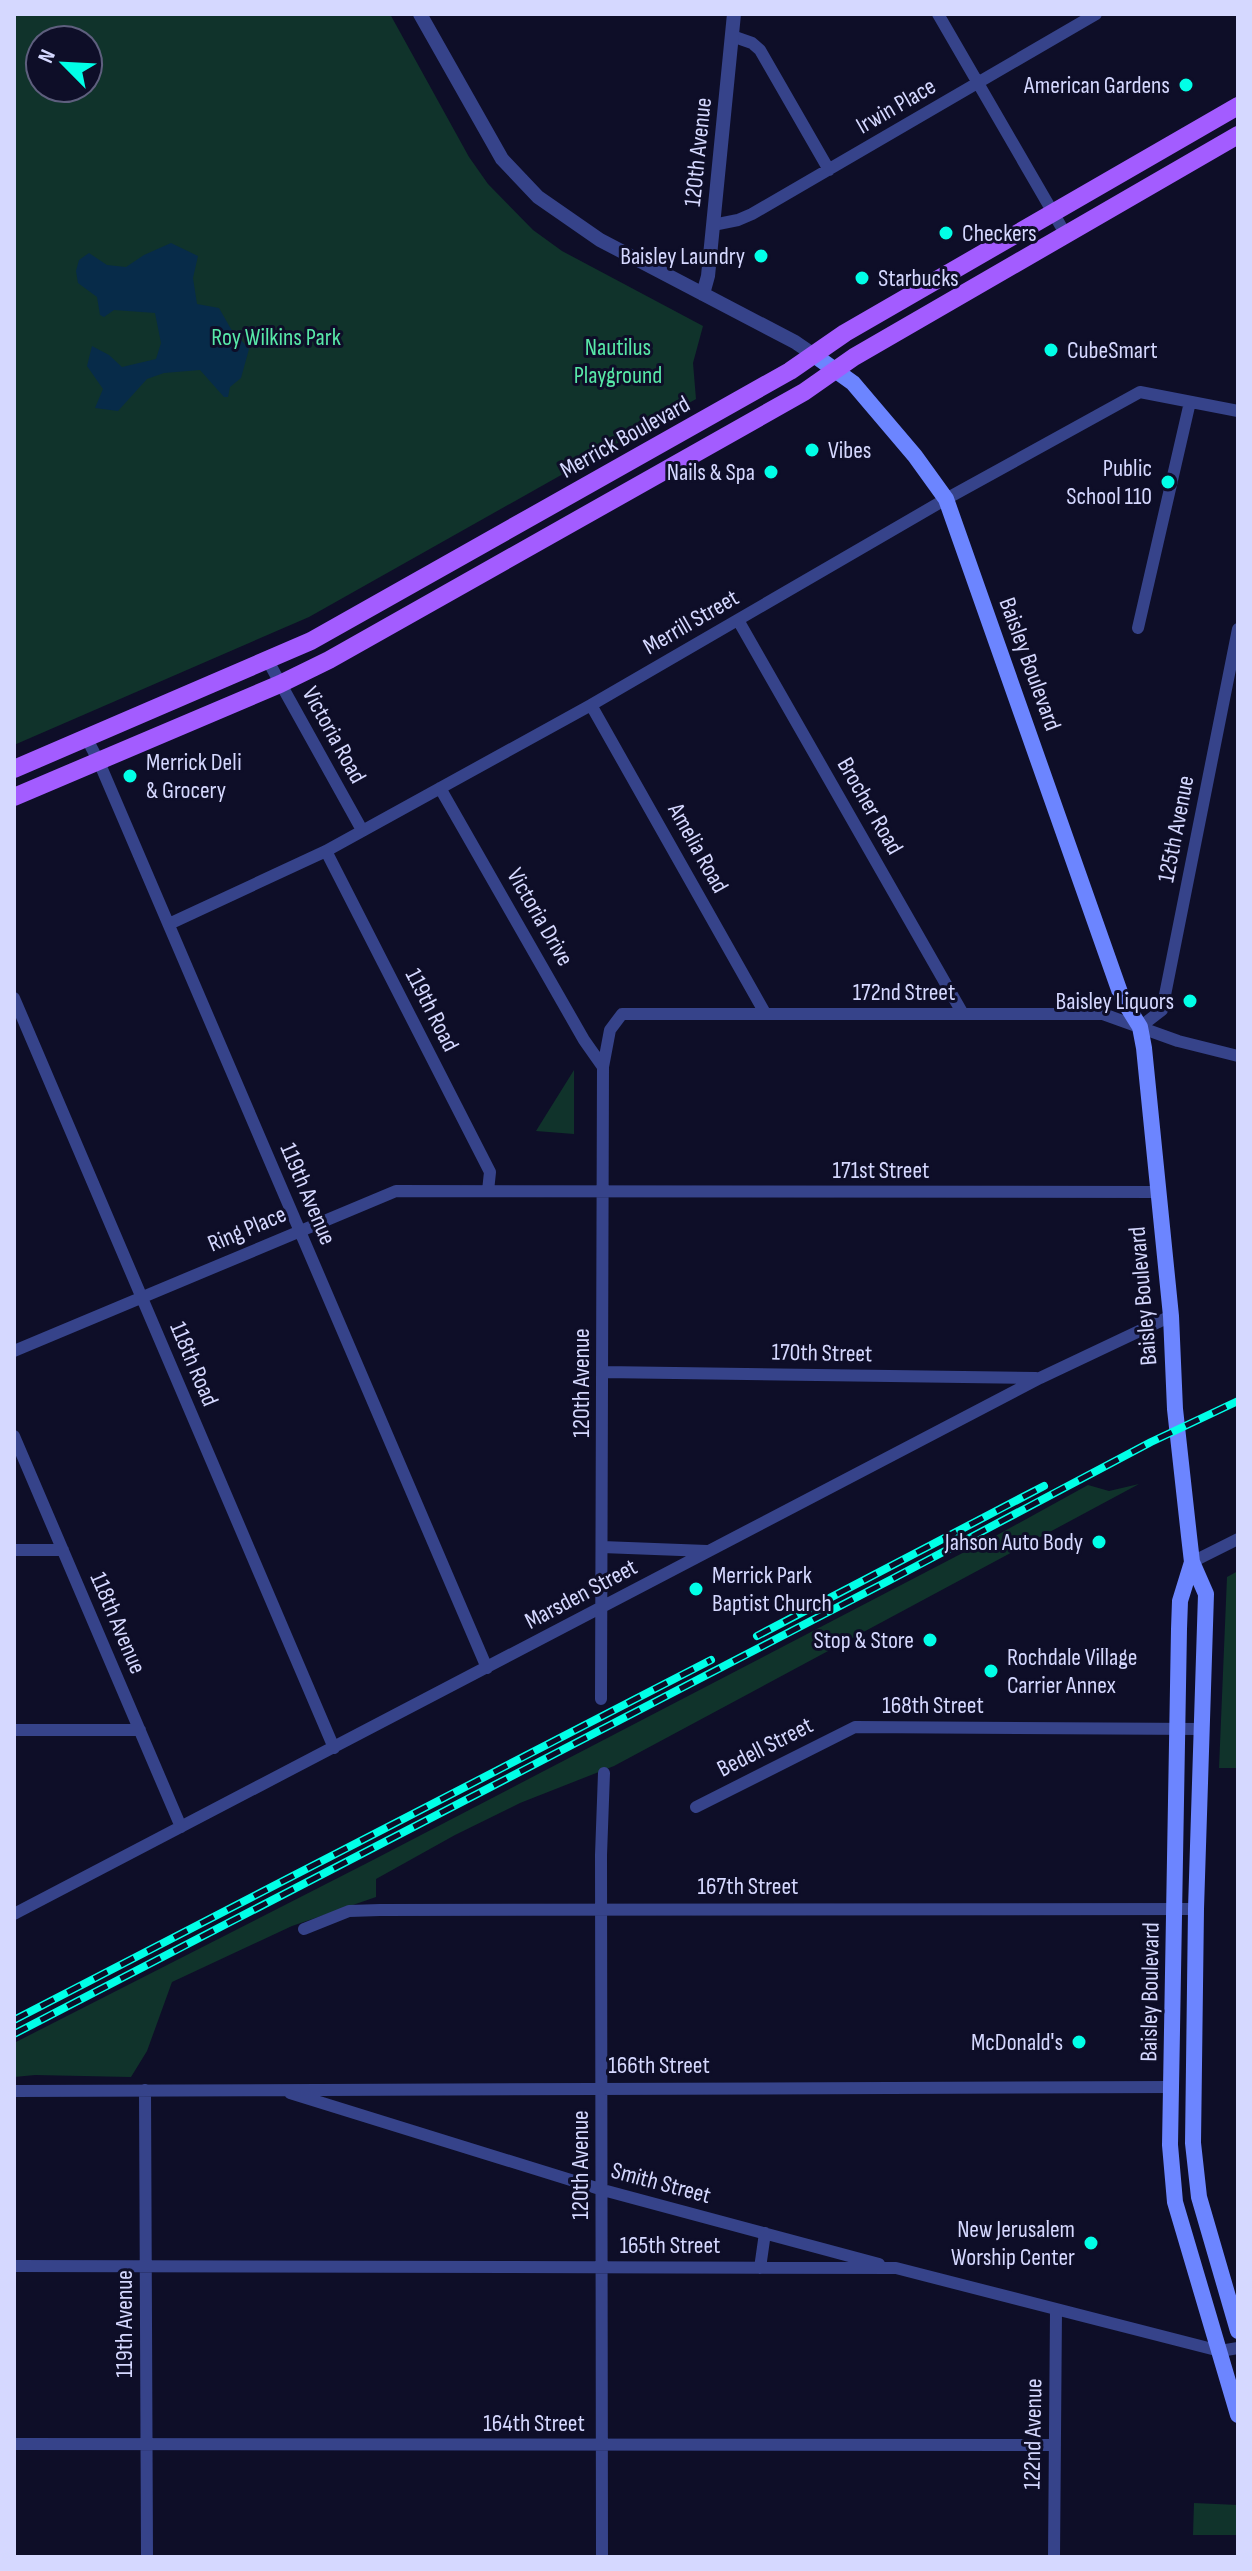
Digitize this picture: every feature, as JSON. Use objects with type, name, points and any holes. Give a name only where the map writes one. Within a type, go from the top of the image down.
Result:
[{"type":"main road","name":"Merrick Boulevard","points":[[14,769],[268,661],[324,633],[790,371],[845,333],[1238,106]]},
{"type":"main road","name":"Merrick Boulevard","points":[[14,797],[280,684],[329,660],[804,392],[1238,135]]},
{"type":"main road","name":"Baisley Boulevard","points":[[814,355],[853,383],[915,456],[946,499],[1122,998],[1140,1027],[1159,1192],[1171,1316],[1175,1409],[1192,1562],[1206,1594],[1196,1909],[1193,2143],[1199,2197],[1238,2331]]},
{"type":"main road","name":"Baisley Boulevard","points":[[1192,1562],[1180,1601],[1170,2145],[1175,2202],[1238,2415]]},
{"type":"main road","points":[[1173,2087],[1193,2089]]},
{"type":"street","name":"Baisley Boulevard","points":[[420,14],[502,159],[538,197],[600,240],[795,342],[814,355]]},
{"type":"street","name":"120th Avenue","points":[[703,294],[708,276],[734,14]]},
{"type":"street","points":[[938,14],[1066,235]]},
{"type":"street","name":"Irwin Place","points":[[713,225],[752,214],[1096,14]]},
{"type":"street","points":[[732,36],[752,43],[760,50],[829,170]]},
{"type":"street","name":"Merrill Street","points":[[169,924],[326,851],[591,705],[946,499],[1140,392],[1238,411]]},
{"type":"street","points":[[1138,628],[1190,402]]},
{"type":"street","name":"Brocher Road","points":[[738,620],[963,1014]]},
{"type":"street","name":"125th Avenue","points":[[1140,1027],[1162,1010],[1238,629]]},
{"type":"street","name":"Victoria Road","points":[[268,661],[362,830]]},
{"type":"street","name":"Amelia Road","points":[[591,705],[765,1013]]},
{"type":"street","name":"119th Avenue","points":[[87,739],[487,1668]]},
{"type":"street","name":"Victoria Drive","points":[[440,788],[584,1040],[603,1067]]},
{"type":"street","name":"119th Road","points":[[326,851],[490,1172],[488,1191]]},
{"type":"street","name":"118th Road","points":[[14,998],[334,1748]]},
{"type":"street","name":"172nd Street","points":[[603,1067],[610,1030],[622,1014],[1103,1014],[1178,1041],[1238,1056]]},
{"type":"street","name":"120th Avenue","points":[[601,1699],[603,1067]]},
{"type":"street","name":"Ring Place","points":[[14,1351],[396,1191],[603,1191]]},
{"type":"street","name":"171st Street","points":[[603,1191],[1159,1192]]},
{"type":"street","name":"Marsden Street","points":[[14,1914],[1040,1378],[1171,1316]]},
{"type":"street","name":"170th Street","points":[[603,1372],[1040,1378]]},
{"type":"street","name":"118th Avenue","points":[[14,1436],[181,1827]]},
{"type":"street","points":[[1192,1562],[1238,1539]]},
{"type":"street","points":[[602,1547],[710,1551]]},
{"type":"street","points":[[14,1550],[63,1550]]},
{"type":"street","name":"168th Street","points":[[855,1727],[1203,1729]]},
{"type":"street","name":"Bedell Street","points":[[696,1807],[855,1727]]},
{"type":"street","points":[[14,1730],[140,1730]]},
{"type":"street","name":"120th Avenue","points":[[602,2557],[600,2267],[604,1773]]},
{"type":"street","name":"167th Street","points":[[304,1929],[349,1911],[602,1908],[1196,1909]]},
{"type":"street","name":"166th Street","points":[[145,2090],[1173,2087]]},
{"type":"street","name":"Smith Street","points":[[280,2089],[603,2190],[896,2268]]},
{"type":"street","points":[[14,2091],[145,2090]]},
{"type":"street","name":"119th Avenue","points":[[145,2090],[147,2557]]},
{"type":"street","points":[[760,2268],[765,2233]]},
{"type":"street","name":"165th Street","points":[[14,2266],[896,2268],[1220,2351]]},
{"type":"street","name":"122nd Avenue","points":[[1054,2557],[1056,2310]]},
{"type":"street","points":[[1220,2351],[1238,2348]]},
{"type":"street","name":"164th Street","points":[[14,2444],[1055,2445]]},
{"type":"green space","name":"Roy Wilkins Park","points":[[14,14],[390,14],[469,157],[488,184],[533,230],[562,251],[703,326],[693,363],[696,399],[309,617],[14,745]]},
{"type":"green space","points":[[574,1070],[574,1134],[536,1131]]},
{"type":"green space","points":[[1139,1484],[614,1766],[520,1803],[455,1835],[376,1879],[376,1897],[292,1926],[172,1982],[147,2051],[131,2077],[14,2077],[14,2043],[373,1860],[1088,1485],[1109,1491]]},
{"type":"green space","points":[[1238,1571],[1238,1768],[1219,1768],[1227,1577]]},
{"type":"green space","points":[[1194,2503],[1238,2505],[1238,2535],[1193,2535]]},
{"type":"water","points":[[171,243],[198,256],[193,278],[197,304],[219,308],[231,329],[249,349],[241,378],[230,387],[228,397],[224,397],[200,370],[164,373],[147,379],[118,411],[95,408],[103,389],[87,366],[92,346],[122,367],[156,359],[161,343],[155,313],[114,310],[104,317],[100,315],[97,297],[78,283],[76,271],[79,260],[89,253],[107,265],[126,267]]},
{"type":"railway","points":[[14,2034],[1151,1442],[1238,1401]]},
{"type":"railway","points":[[757,1636],[1044,1486]]},
{"type":"railway","points":[[14,2020],[711,1660]]},
{"type":"place","name":"American Gardens","points":[[1186,85]]},
{"type":"place","name":"Checkers","points":[[946,233]]},
{"type":"place","name":"Baisley Laundry","points":[[761,256]]},
{"type":"place","name":"Starbucks","points":[[862,278]]},
{"type":"place","name":"CubeSmart","points":[[1051,350]]},
{"type":"place","name":"Vibes","points":[[812,450]]},
{"type":"place","name":"Nails & Spa","points":[[771,472]]},
{"type":"place","name":"Public School 110","points":[[1168,482]]},
{"type":"place","name":"Merrick Deli & Grocery","points":[[130,776]]},
{"type":"place","name":"Baisley Liquors","points":[[1190,1001]]},
{"type":"place","name":"Jahson Auto Body","points":[[1099,1542]]},
{"type":"place","name":"Merrick Park Baptist Church","points":[[696,1589]]},
{"type":"place","name":"Stop & Store","points":[[930,1640]]},
{"type":"place","name":"Rochdale Village Carrier Annex","points":[[991,1671]]},
{"type":"place","name":"McDonald's","points":[[1079,2042]]},
{"type":"place","name":"New Jerusalem Worship Center","points":[[1091,2243]]},
{"type":"park label","name":"Nautilus Playground","points":[[618,361]]}]
